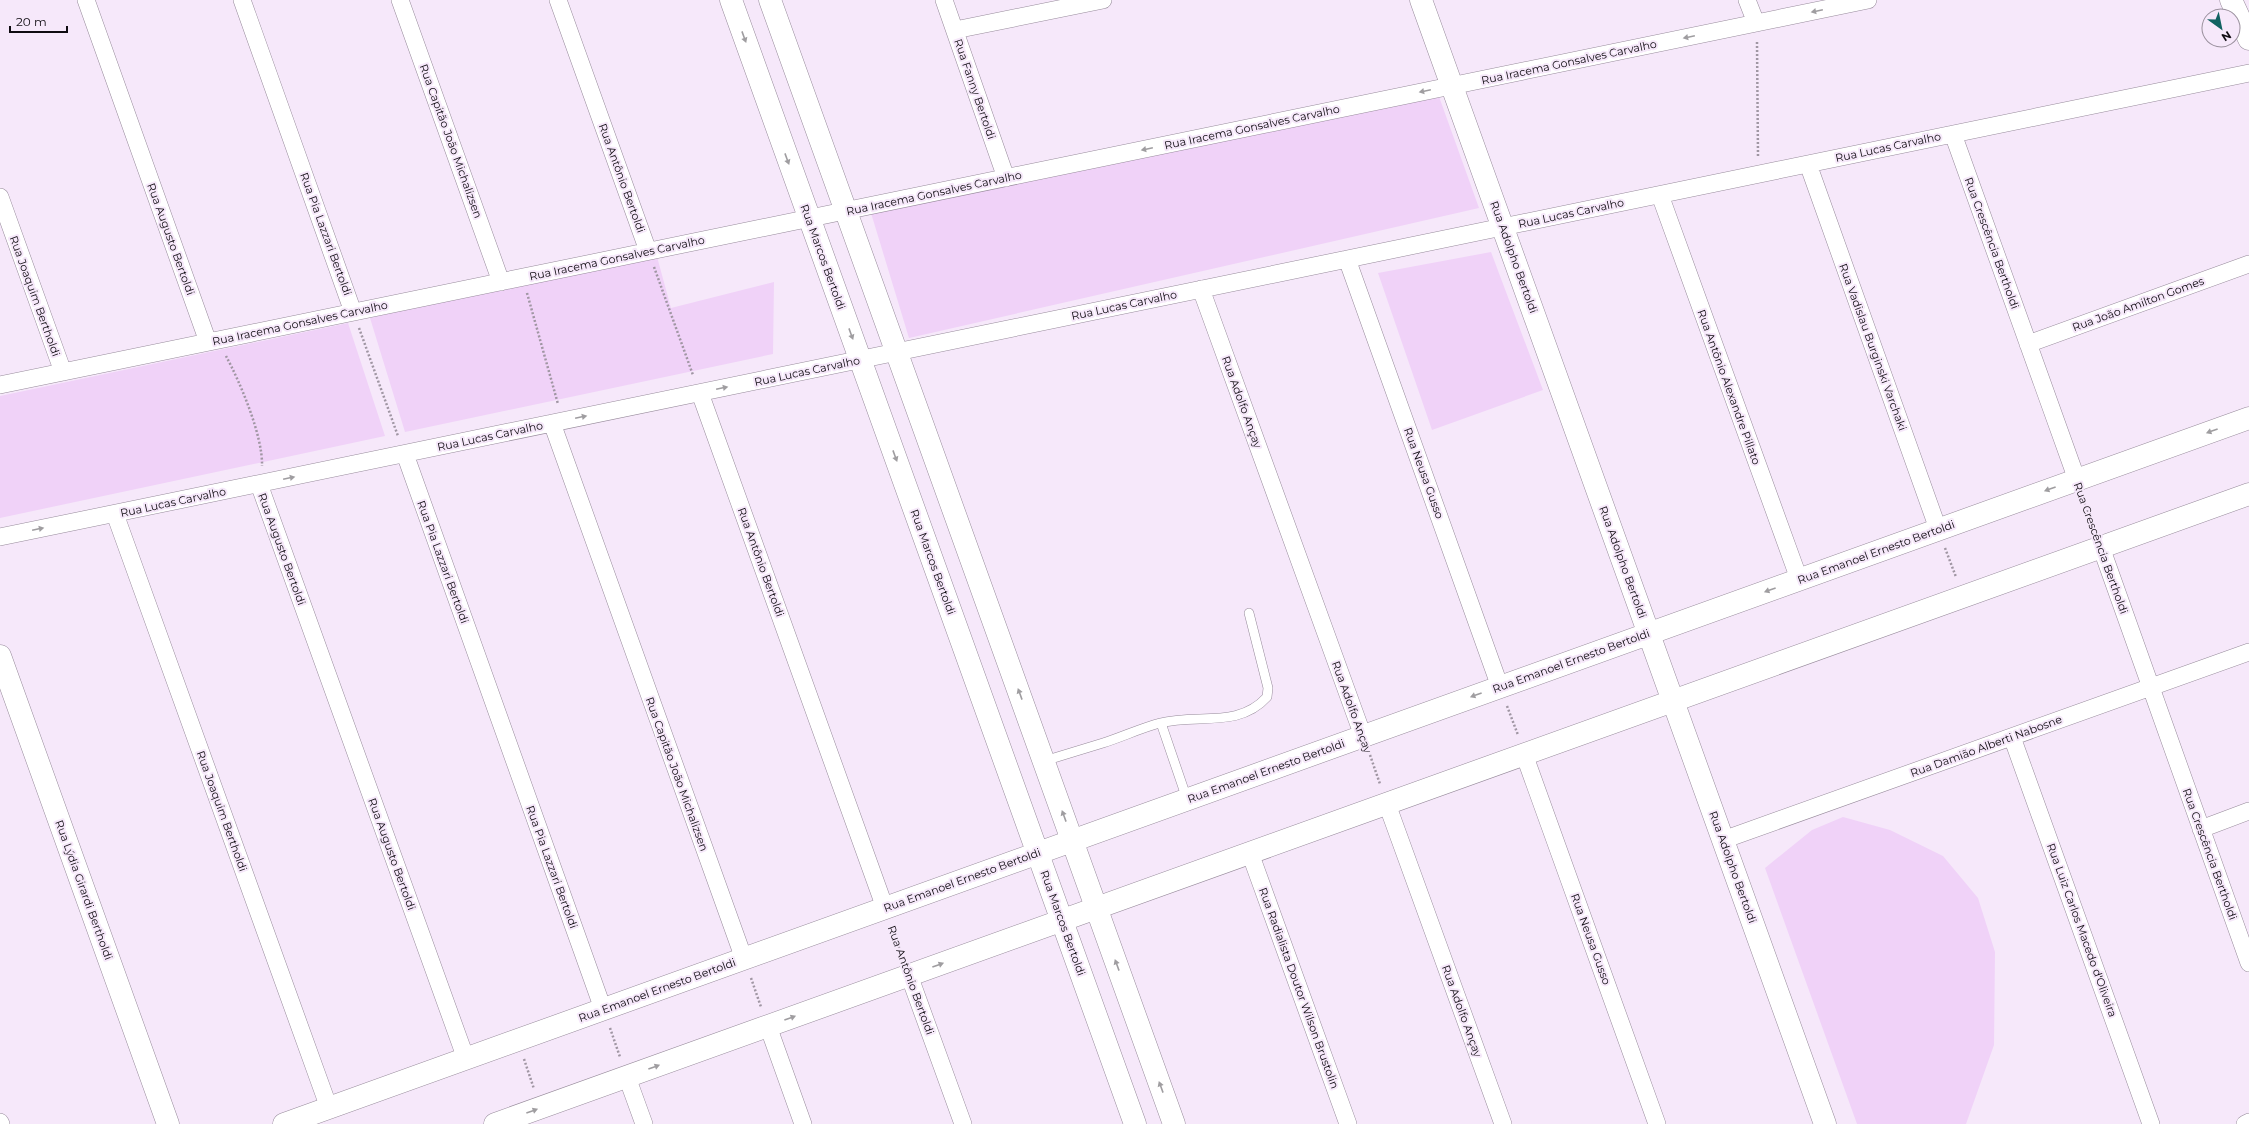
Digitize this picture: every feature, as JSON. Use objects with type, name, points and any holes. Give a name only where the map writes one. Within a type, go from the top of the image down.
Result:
[{"type":"street","name":"Rua Augusto Bertoldi","points":[[86,0],[208,342]]},
{"type":"street","name":"Rua Pia Lazzari Bertoldi","points":[[242,0],[354,312]]},
{"type":"street","name":"Rua Capitão João Michalizsen","points":[[400,0],[501,282]]},
{"type":"street","name":"Rua Antônio Bertoldi","points":[[558,0],[648,251]]},
{"type":"street","name":"Rua Marcos Bertoldi","points":[[731,0],[808,218],[1135,1124]]},
{"type":"street","points":[[770,0],[1174,1124]]},
{"type":"street","name":"Rua Fanny Bertoldi","points":[[944,0],[1006,178]]},
{"type":"street","points":[[954,30],[1103,0]]},
{"type":"street","name":"Rua Adolpho Bertoldi","points":[[1421,0],[1826,1124]]},
{"type":"street","points":[[1747,0],[1756,23]]},
{"type":"street","name":"Rua Iracema Gonsalves Carvalho","points":[[0,385],[1868,0]]},
{"type":"street","points":[[2231,0],[2249,39]]},
{"type":"street","name":"Rua Lucas Carvalho","points":[[0,537],[2249,73]]},
{"type":"street","name":"Rua Crescência Bertholdi","points":[[1953,134],[2077,480]]},
{"type":"street","name":"Rua Vadislau Burginski Varchaki","points":[[1808,164],[1938,529]]},
{"type":"street","name":"Rua Antônio Alexandre Pillato","points":[[1660,195],[1799,579]]},
{"type":"street","name":"Rua Joaquim Bertholdi","points":[[0,197],[63,372]]},
{"type":"street","name":"Rua Neusa Gusso","points":[[1347,259],[1500,687]]},
{"type":"street","name":"Rua João Amilton Gomes","points":[[2028,344],[2249,264]]},
{"type":"street","name":"Rua Adolfo Ançay","points":[[1201,289],[1363,736]]},
{"type":"street","name":"Rua Antônio Bertoldi","points":[[700,393],[885,908]]},
{"type":"street","name":"Rua Emanoel Ernesto Bertoldi","points":[[284,1124],[2249,418]]},
{"type":"street","name":"Rua Capitão João Michalizsen","points":[[557,422],[744,959]]},
{"type":"street","name":"Rua Pia Lazzari Bertoldi","points":[[405,454],[603,1009]]},
{"type":"street","name":"Rua Augusto Bertoldi","points":[[259,484],[466,1059]]},
{"type":"street","points":[[495,1124],[2249,494]]},
{"type":"street","name":"Rua Joaquim Bertholdi","points":[[114,514],[329,1108]]},
{"type":"street","name":"Rua Crescência Bertholdi","points":[[2101,547],[2249,963]]},
{"type":"street","name":"Rua Damião Alberti Nabosne","points":[[1723,840],[2249,652]]},
{"type":"street","name":"Rua Lýdia Girardi Bertholdi","points":[[0,656],[168,1124]]},
{"type":"street","name":"Rua Luiz Carlos Macedo d'Oliveira","points":[[2012,736],[2151,1124]]},
{"type":"street","name":"Rua Neusa Gusso","points":[[1524,754],[1657,1124]]},
{"type":"street","name":"Rua Adolfo Ançay","points":[[1387,804],[1502,1124]]},
{"type":"street","points":[[2201,829],[2249,811]]},
{"type":"street","name":"Rua Radialista Doutor Wilson Brustolin","points":[[1250,853],[1348,1124]]},
{"type":"street","name":"Rua Antônio Bertoldi","points":[[909,975],[963,1124]]},
{"type":"street","points":[[768,1026],[803,1124]]},
{"type":"street","points":[[627,1077],[644,1124]]},
{"type":"street","points":[[2245,1124],[2249,1122]]},
{"type":"lane","points":[[1044,762],[1161,723],[1183,719],[1206,720],[1231,718],[1250,711],[1267,697],[1268,688],[1249,613]]},
{"type":"lane","points":[[1161,723],[1187,799]]},
{"type":"path","points":[[1756,23],[1759,109],[1758,174]]},
{"type":"path","points":[[648,251],[700,393]]},
{"type":"path","points":[[523,278],[557,422]]},
{"type":"path","points":[[354,312],[405,454]]},
{"type":"path","name":"Rua Augusto Bertoldi","points":[[208,342],[225,355],[236,376],[260,446],[262,458],[259,484]]},
{"type":"path","name":"Rua Crescência Bertholdi","points":[[2077,480],[2101,547]]},
{"type":"path","points":[[1938,529],[1963,597]]},
{"type":"path","points":[[1500,687],[1524,754]]},
{"type":"path","name":"Rua Adolfo Ançay","points":[[1363,736],[1387,804]]},
{"type":"path","name":"Rua Antônio Bertoldi","points":[[885,908],[909,975]]},
{"type":"path","points":[[744,959],[768,1026]]},
{"type":"path","points":[[603,1009],[627,1077]]},
{"type":"path","points":[[517,1040],[540,1108]]},
{"type":"shaded area","points":[[1437,91],[1479,208],[909,338],[871,213]]},
{"type":"shaded area","points":[[1491,252],[1543,390],[1432,430],[1378,273]]},
{"type":"shaded area","points":[[656,253],[671,308],[774,282],[773,354],[405,432],[370,318]]},
{"type":"shaded area","points":[[348,323],[385,436],[0,518],[0,396]]},
{"type":"shaded area","points":[[1843,817],[1890,830],[1943,856],[1978,898],[1995,952],[1994,1045],[1966,1124],[1857,1124],[1765,868],[1812,830]]}]
